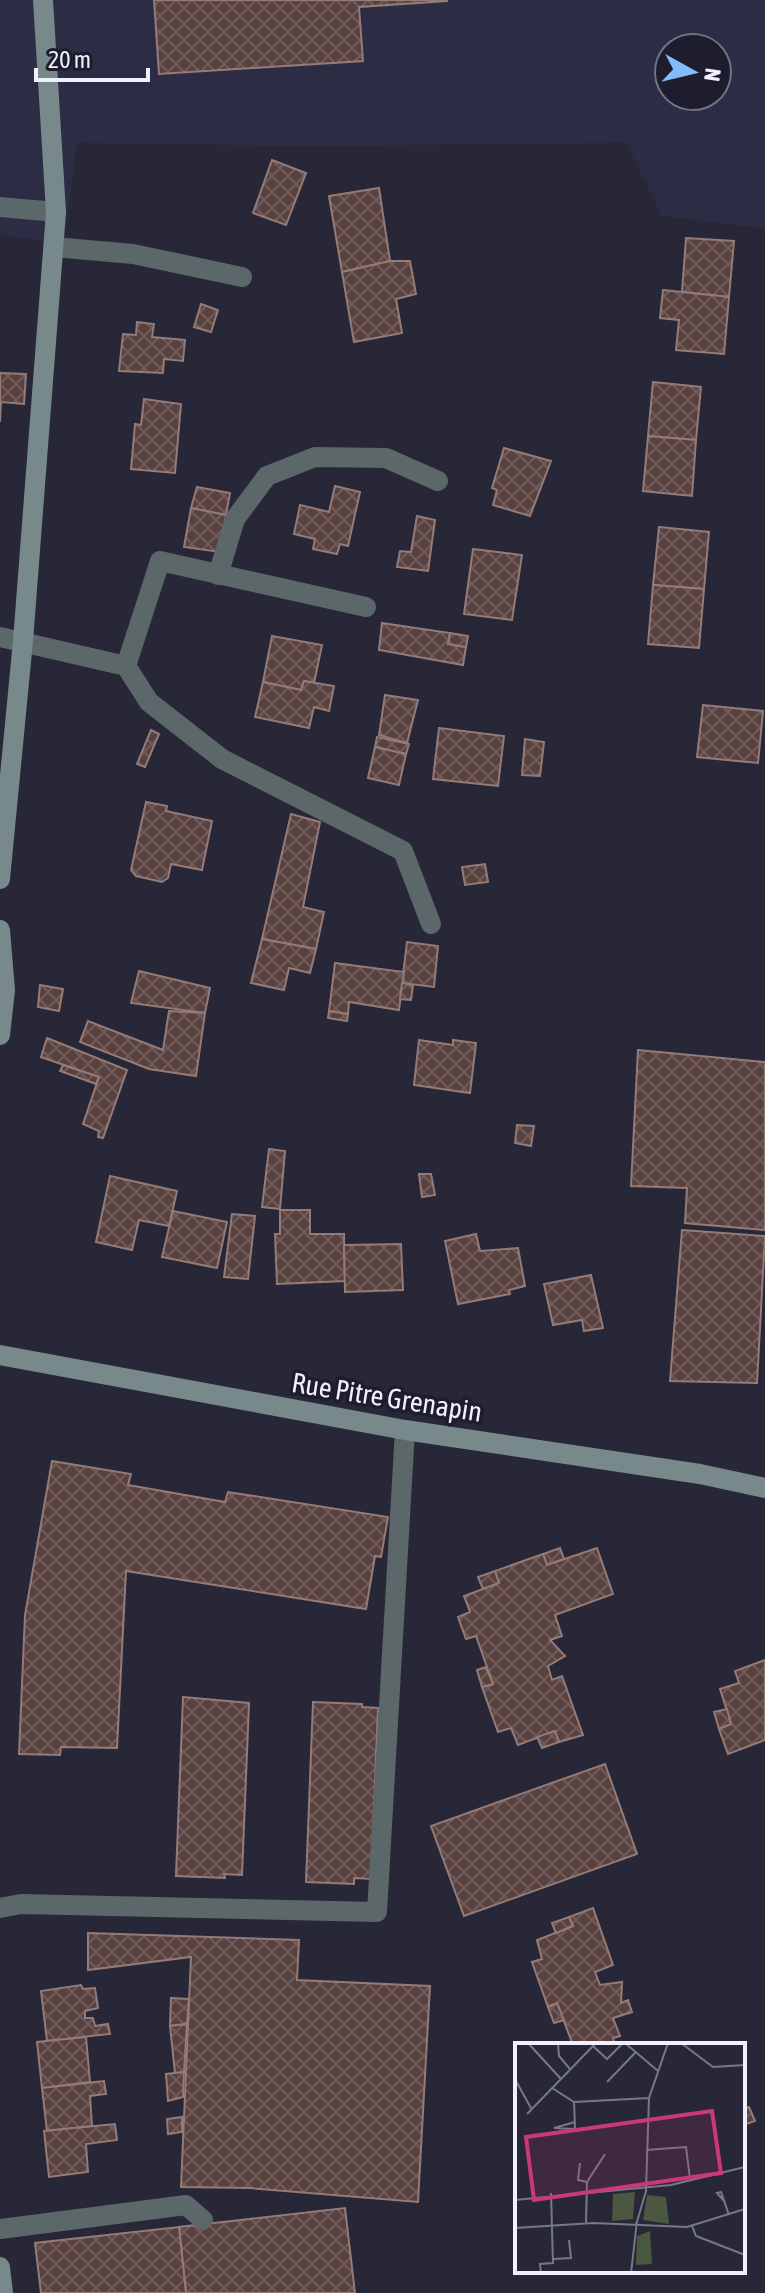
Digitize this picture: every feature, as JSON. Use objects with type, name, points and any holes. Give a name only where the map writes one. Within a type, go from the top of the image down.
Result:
[{"type":"main road","points":[[0,879],[23,641],[56,212],[43,0]]},
{"type":"main road","points":[[0,930],[5,990],[0,1035]]},
{"type":"main road","name":"Rue Pitre Grenapin","points":[[0,1355],[405,1430],[700,1474],[765,1488]]},
{"type":"main road","points":[[0,2267],[3,2293]]},
{"type":"street","points":[[0,207],[56,212]]},
{"type":"street","points":[[54,247],[133,254],[242,277]]},
{"type":"street","points":[[218,575],[235,519],[267,476],[315,457],[386,458],[438,481]]},
{"type":"street","points":[[126,666],[160,561],[366,607]]},
{"type":"street","points":[[0,637],[126,666],[149,702],[222,759],[403,851],[431,924]]},
{"type":"street","points":[[0,1908],[21,1904],[377,1912],[405,1430]]},
{"type":"street","points":[[0,2229],[186,2205],[203,2220]]},
{"type":"shaded area","points":[[0,0],[765,0],[765,229],[662,216],[626,143],[307,146],[77,143],[64,243],[0,235]]},
{"type":"building","points":[[154,0],[447,1],[359,7],[363,61],[159,74]]},
{"type":"building","points":[[272,160],[306,173],[286,225],[253,213]]},
{"type":"building","points":[[379,188],[390,261],[342,272],[329,196]]},
{"type":"building","points":[[686,238],[734,241],[729,297],[682,292]]},
{"type":"building","points":[[390,261],[410,261],[416,294],[396,299],[402,333],[354,342],[342,272]]},
{"type":"building","points":[[663,290],[729,297],[724,354],[676,350],[679,320],[660,318]]},
{"type":"building","points":[[201,304],[218,310],[211,332],[194,327]]},
{"type":"building","points":[[137,322],[154,324],[152,337],[185,340],[183,361],[164,359],[163,373],[119,371],[123,334],[136,335]]},
{"type":"building","points":[[0,373],[26,374],[24,404],[1,402],[0,422]]},
{"type":"building","points":[[653,382],[701,387],[696,440],[648,436]]},
{"type":"building","points":[[144,399],[181,404],[175,473],[131,469],[135,424],[141,425]]},
{"type":"building","points":[[648,436],[696,440],[692,496],[643,491]]},
{"type":"building","points":[[504,448],[551,461],[530,516],[493,505],[497,490],[492,488]]},
{"type":"building","points":[[335,486],[360,492],[348,546],[340,544],[337,554],[313,549],[315,539],[294,534],[300,505],[329,512]]},
{"type":"building","points":[[197,487],[230,493],[226,515],[191,508]]},
{"type":"building","points":[[191,508],[226,515],[220,552],[184,547]]},
{"type":"building","points":[[417,516],[435,520],[428,571],[397,567],[400,551],[411,552]]},
{"type":"building","points":[[659,527],[709,532],[704,589],[653,585]]},
{"type":"building","points":[[473,549],[522,555],[512,620],[464,614]]},
{"type":"building","points":[[653,585],[704,589],[699,648],[648,644]]},
{"type":"building","points":[[382,623],[450,633],[448,644],[466,647],[463,665],[379,650]]},
{"type":"building","points":[[450,633],[468,636],[466,647],[448,644]]},
{"type":"building","points":[[272,636],[322,645],[314,683],[304,681],[301,690],[263,682]]},
{"type":"building","points":[[304,681],[334,686],[329,711],[314,707],[309,728],[255,717],[263,682],[301,690]]},
{"type":"building","points":[[385,695],[418,700],[407,743],[379,735]]},
{"type":"building","points":[[703,705],[763,711],[758,763],[697,757]]},
{"type":"building","points":[[439,728],[504,736],[498,786],[433,779]]},
{"type":"building","points":[[151,730],[159,734],[145,767],[137,764]]},
{"type":"building","points":[[377,737],[409,744],[406,754],[375,747]]},
{"type":"building","points":[[525,739],[544,742],[540,776],[522,775]]},
{"type":"building","points":[[375,747],[406,754],[399,785],[368,778]]},
{"type":"building","points":[[146,802],[167,806],[166,811],[212,821],[202,870],[171,864],[168,878],[162,882],[136,876],[131,870]]},
{"type":"building","points":[[291,814],[320,822],[303,907],[324,912],[316,949],[262,939]]},
{"type":"building","points":[[485,864],[488,882],[465,885],[462,867]]},
{"type":"building","points":[[262,939],[316,949],[310,973],[289,968],[284,990],[251,983]]},
{"type":"building","points":[[407,942],[438,946],[434,987],[402,983]]},
{"type":"building","points":[[335,963],[404,972],[399,1010],[349,1002],[348,1014],[329,1011]]},
{"type":"building","points":[[139,971],[210,988],[205,1013],[131,1003]]},
{"type":"building","points":[[402,983],[413,985],[411,1000],[400,999]]},
{"type":"building","points":[[40,985],[63,989],[59,1011],[38,1007]]},
{"type":"building","points":[[169,1011],[205,1013],[196,1076],[149,1069],[80,1042],[88,1021],[163,1050]]},
{"type":"building","points":[[329,1011],[348,1014],[347,1021],[328,1018]]},
{"type":"building","points":[[47,1038],[127,1070],[103,1138],[98,1137],[99,1131],[83,1124],[99,1077],[41,1057]]},
{"type":"building","points":[[419,1040],[453,1045],[453,1040],[476,1043],[470,1093],[414,1085]]},
{"type":"building","points":[[638,1050],[765,1062],[765,1230],[685,1223],[687,1188],[631,1186]]},
{"type":"building","points":[[63,1065],[99,1077],[96,1084],[60,1071]]},
{"type":"building","points":[[517,1125],[534,1126],[531,1146],[515,1143]]},
{"type":"building","points":[[269,1149],[285,1151],[280,1209],[262,1207]]},
{"type":"building","points":[[419,1174],[431,1174],[435,1195],[422,1197]]},
{"type":"building","points":[[110,1176],[177,1191],[169,1226],[139,1220],[132,1250],[96,1242]]},
{"type":"building","points":[[280,1210],[310,1210],[310,1234],[344,1234],[345,1281],[277,1284],[275,1234],[280,1234]]},
{"type":"building","points":[[173,1211],[227,1222],[217,1268],[162,1257]]},
{"type":"building","points":[[232,1214],[255,1216],[248,1279],[224,1277]]},
{"type":"building","points":[[682,1230],[765,1236],[757,1383],[670,1381]]},
{"type":"building","points":[[476,1234],[480,1251],[518,1248],[525,1286],[509,1290],[510,1294],[458,1304],[445,1241]]},
{"type":"building","points":[[401,1244],[403,1290],[345,1292],[344,1245]]},
{"type":"building","points":[[591,1275],[603,1328],[584,1331],[582,1320],[553,1325],[544,1284]]},
{"type":"building","points":[[52,1461],[131,1474],[128,1485],[225,1502],[228,1492],[388,1517],[381,1557],[375,1556],[366,1609],[126,1571],[117,1748],[61,1747],[60,1755],[19,1754],[25,1615]]},
{"type":"building","points":[[560,1548],[564,1559],[547,1565],[543,1554]]},
{"type":"building","points":[[597,1548],[613,1594],[555,1615],[562,1636],[550,1640],[565,1656],[548,1666],[552,1680],[562,1676],[583,1735],[559,1742],[555,1731],[518,1745],[511,1728],[498,1732],[482,1687],[493,1684],[476,1636],[466,1639],[458,1617],[470,1612],[464,1596],[499,1583],[495,1571],[543,1554],[547,1565]]},
{"type":"building","points":[[495,1571],[499,1583],[483,1589],[478,1577]]},
{"type":"building","points":[[765,1660],[765,1740],[728,1754],[719,1729],[731,1724],[720,1689],[739,1683],[735,1671]]},
{"type":"building","points":[[486,1667],[493,1684],[482,1687],[477,1670]]},
{"type":"building","points":[[183,1697],[249,1703],[242,1875],[224,1874],[225,1878],[176,1876]]},
{"type":"building","points":[[313,1702],[362,1704],[362,1707],[378,1708],[371,1879],[354,1878],[354,1884],[306,1882]]},
{"type":"building","points":[[727,1709],[731,1724],[719,1729],[714,1712]]},
{"type":"building","points":[[555,1731],[559,1742],[542,1748],[537,1737]]},
{"type":"building","points":[[605,1764],[637,1854],[464,1916],[431,1826]]},
{"type":"building","points":[[593,1908],[613,1965],[595,1972],[600,1985],[622,1982],[621,2003],[628,2000],[632,2012],[613,2018],[620,2036],[613,2038],[614,2043],[572,2043],[557,2003],[548,2007],[532,1962],[542,1959],[537,1940],[573,1926],[569,1917]]},
{"type":"building","points":[[569,1917],[573,1926],[556,1933],[552,1923]]},
{"type":"building","points":[[88,1933],[299,1940],[297,1980],[430,1986],[418,2202],[249,2188],[181,2187],[191,1957],[88,1970]]},
{"type":"building","points":[[81,1985],[83,1989],[95,1988],[98,2008],[85,2011],[85,2018],[93,2018],[95,2026],[108,2024],[110,2034],[47,2041],[41,1991]]},
{"type":"building","points":[[171,1998],[189,1999],[187,2024],[170,2026]]},
{"type":"building","points":[[557,2003],[564,2020],[554,2023],[548,2007]]},
{"type":"building","points":[[187,2024],[184,2072],[175,2073],[170,2026]]},
{"type":"building","points":[[86,2037],[90,2082],[42,2088],[37,2042]]},
{"type":"building","points":[[184,2072],[183,2097],[168,2101],[166,2074]]},
{"type":"building","points":[[104,2081],[106,2094],[90,2096],[92,2126],[47,2131],[42,2088]]},
{"type":"building","points":[[749,2107],[755,2121],[745,2124],[745,2108]]},
{"type":"building","points":[[182,2117],[182,2132],[168,2134],[167,2119]]},
{"type":"building","points":[[115,2124],[117,2140],[86,2144],[88,2172],[49,2177],[44,2131]]},
{"type":"building","points":[[345,2208],[355,2293],[186,2293],[179,2227]]},
{"type":"building","points":[[179,2227],[186,2293],[41,2293],[35,2243]]}]
